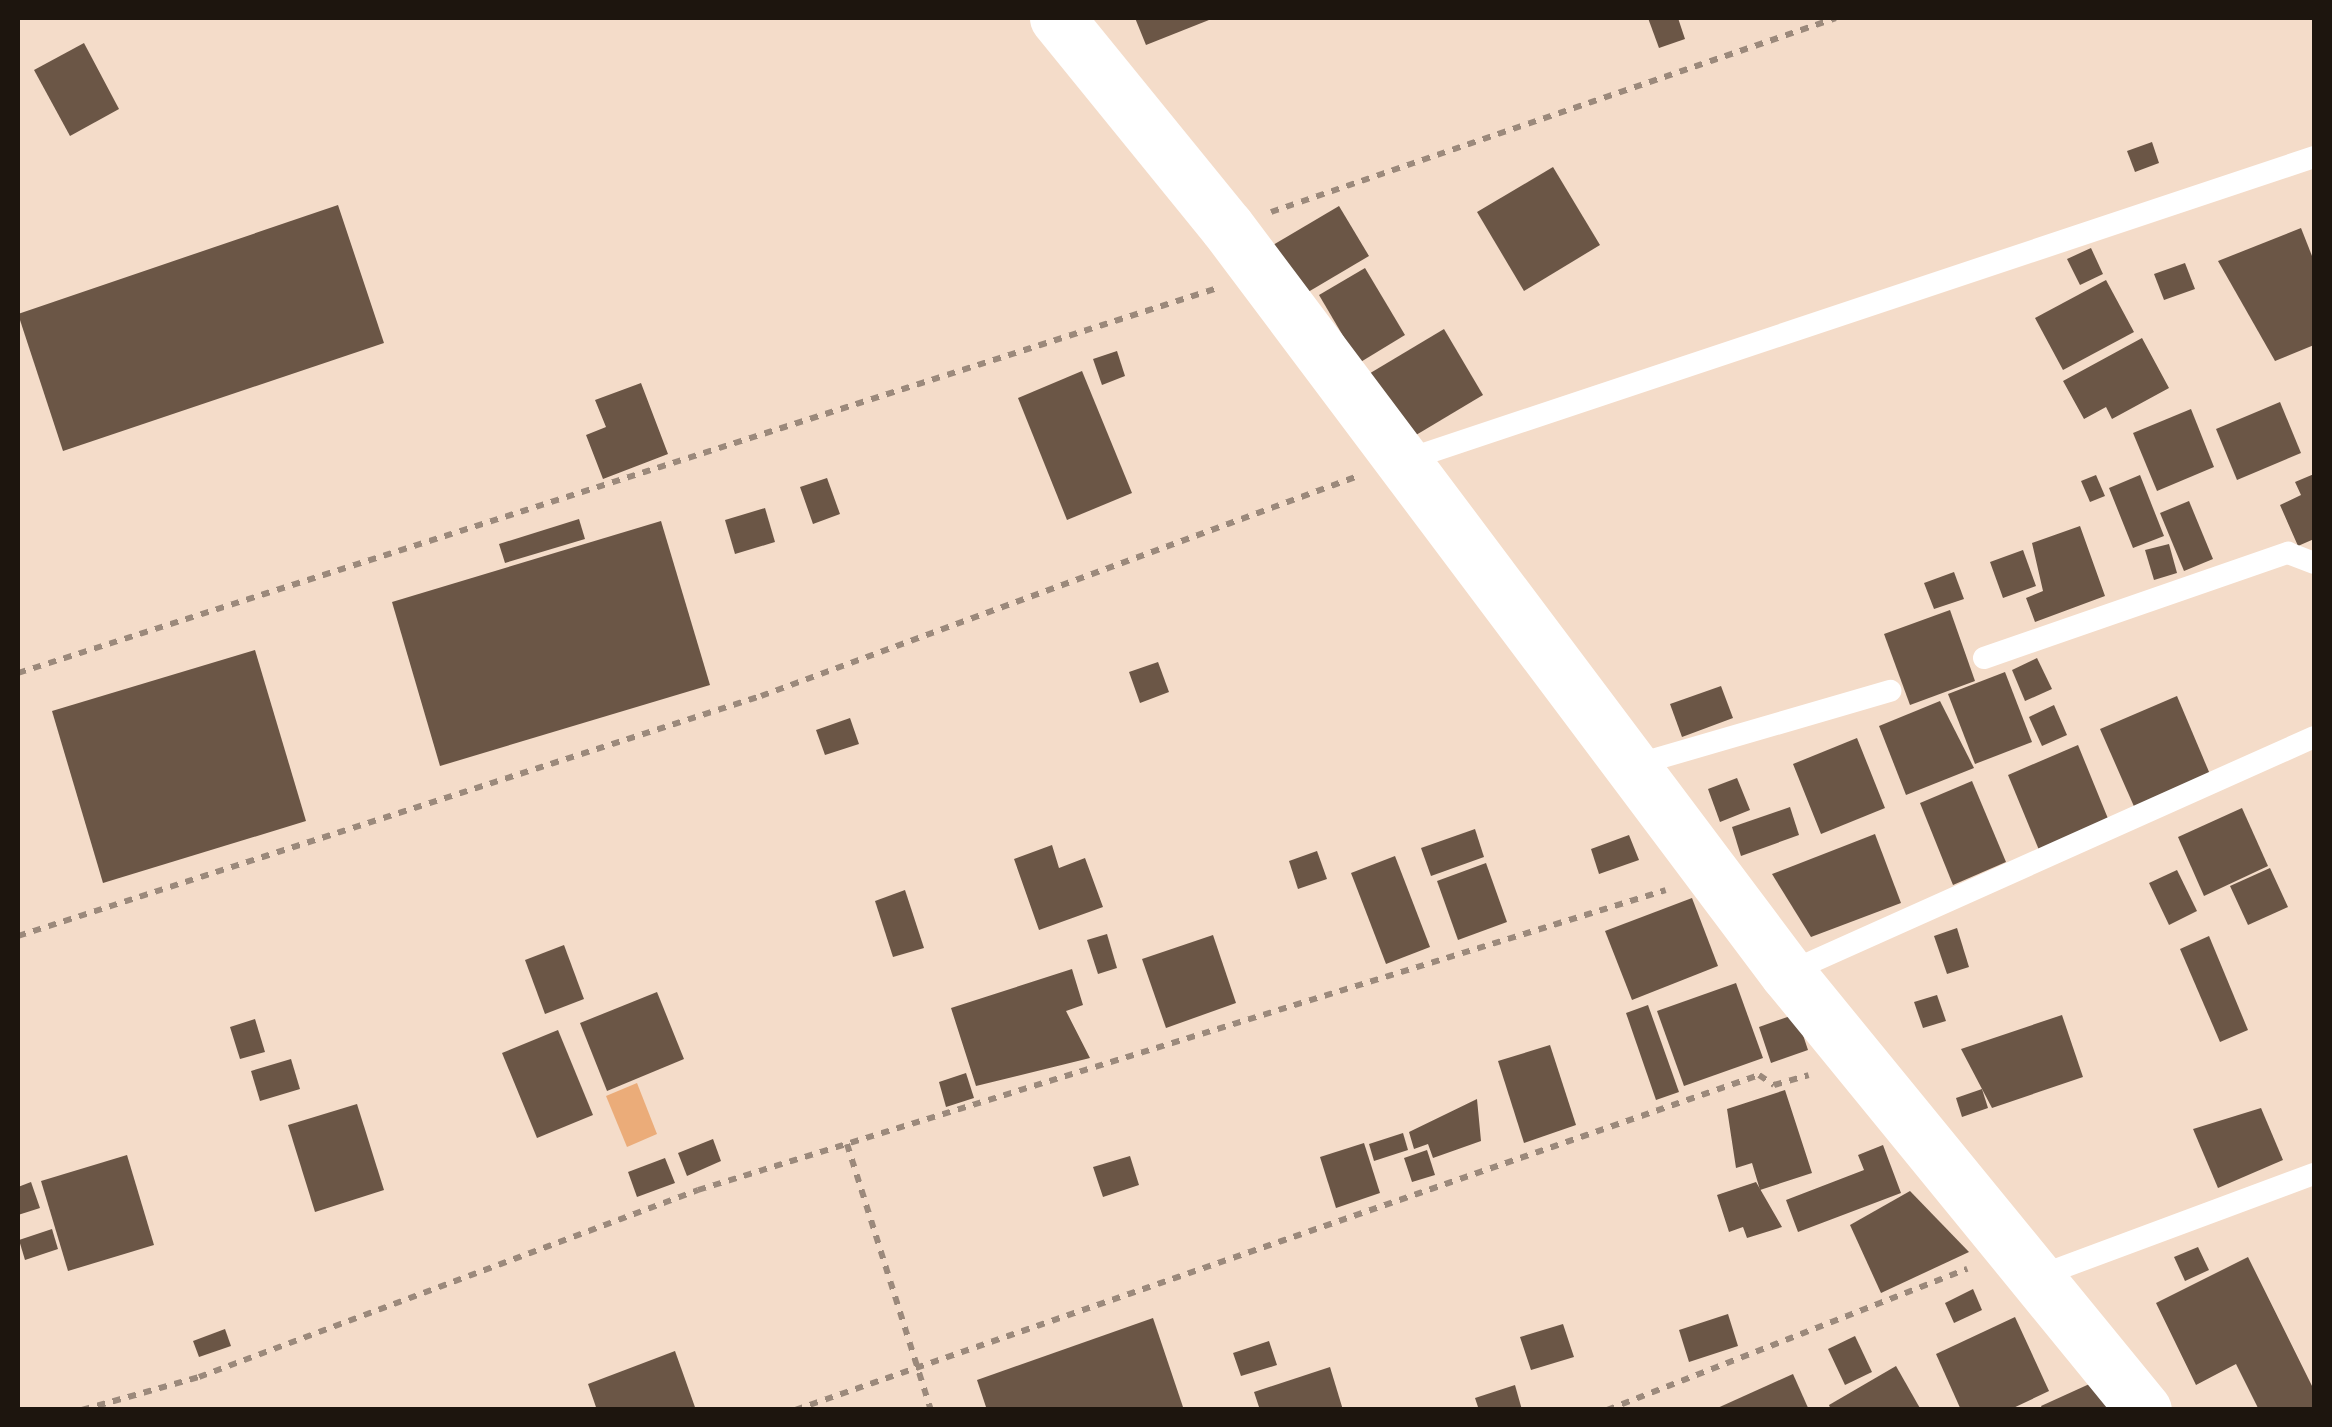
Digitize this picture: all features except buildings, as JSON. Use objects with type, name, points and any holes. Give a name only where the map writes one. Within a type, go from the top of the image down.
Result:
[{"type":"street","points":[[1056,18],[1227,227],[1397,463],[1635,765],[1787,973],[2021,1266],[2144,1410]]},
{"type":"lane","points":[[1397,463],[2314,159]]},
{"type":"lane","points":[[1984,658],[2288,553],[2314,563]]},
{"type":"lane","points":[[1635,765],[1890,691]]},
{"type":"lane","points":[[1787,973],[2314,737]]},
{"type":"lane","points":[[2021,1266],[2314,1174]]},
{"type":"path","points":[[1227,227],[1836,18]]},
{"type":"path","points":[[18,674],[1259,275]]},
{"type":"path","points":[[18,936],[761,696],[1397,463]]},
{"type":"path","points":[[82,1410],[199,1378],[698,1190],[1715,875]]},
{"type":"path","points":[[794,1410],[1758,1075],[1774,1085],[1859,1062]]},
{"type":"path","points":[[846,1144],[932,1410]]},
{"type":"path","points":[[1606,1410],[2021,1266]]},
{"type":"shaded area","points":[[637,1083],[657,1134],[627,1147],[606,1096]]}]
